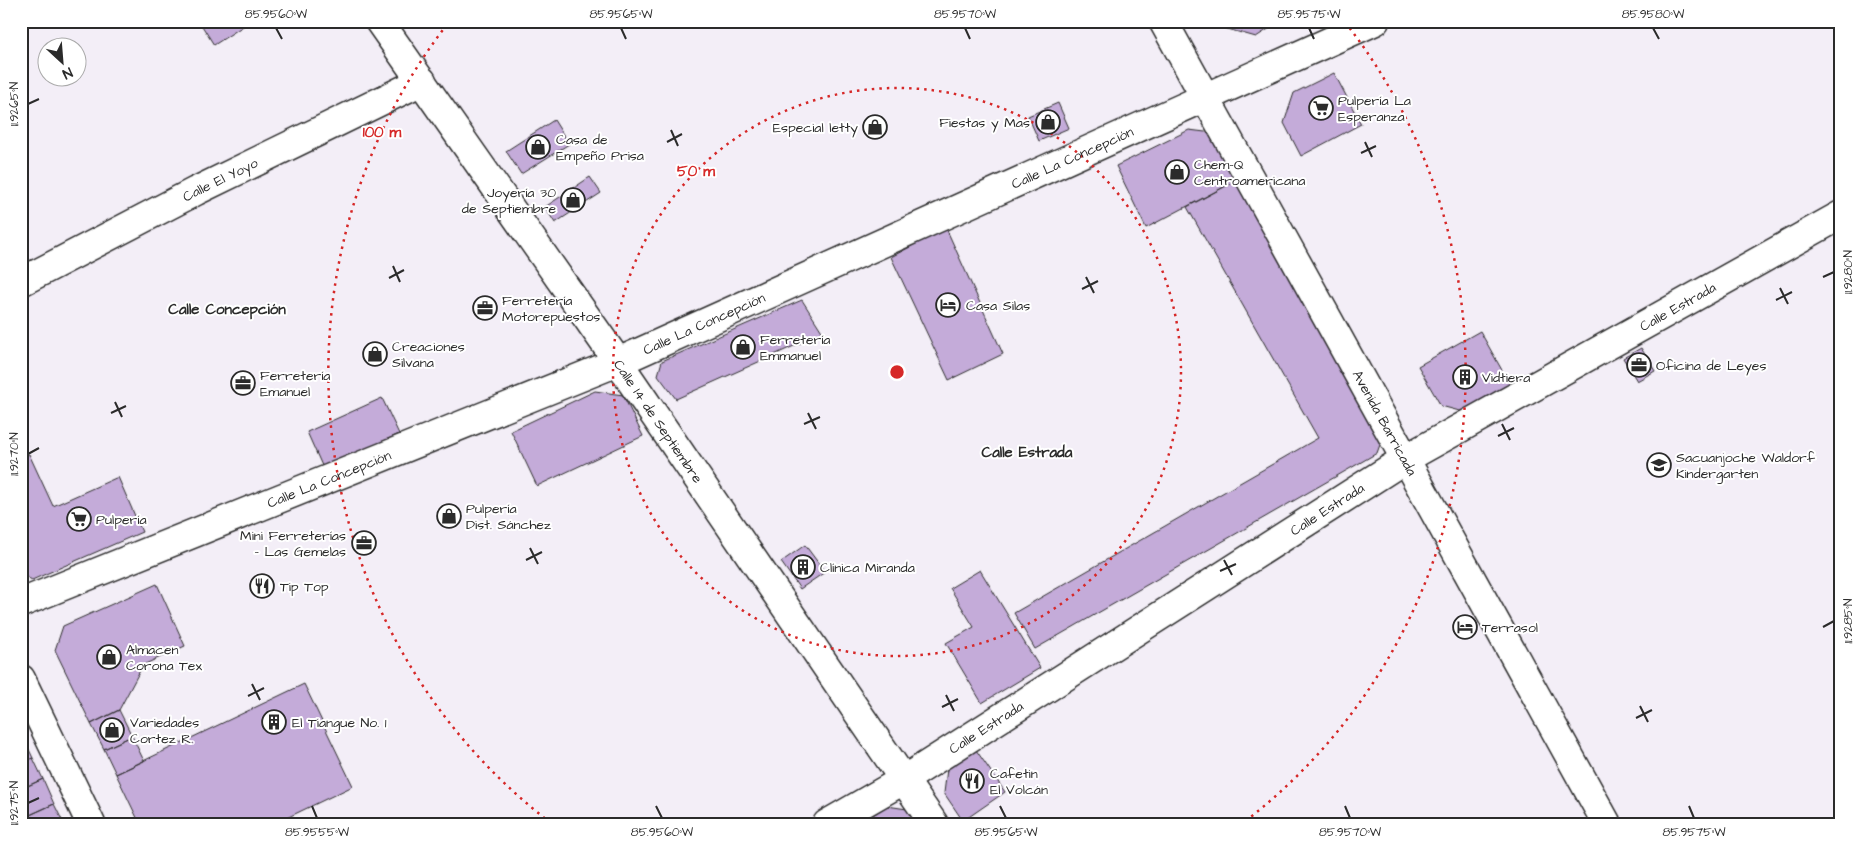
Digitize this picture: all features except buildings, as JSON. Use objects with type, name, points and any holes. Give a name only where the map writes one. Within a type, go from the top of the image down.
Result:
[{"type":"street","name":"Calle 14 de Septiembre","points":[[379,21],[618,362],[934,824]]},
{"type":"street","name":"Avenida Barricada","points":[[1163,21],[1607,824]]},
{"type":"street","name":"Calle La Concepción","points":[[21,603],[618,362],[1206,99],[1375,21]]},
{"type":"street","name":"Calle El Yoyo","points":[[21,282],[196,191],[422,81]]},
{"type":"street","name":"Calle Estrada","points":[[827,824],[905,779],[1405,459],[1841,215]]},
{"type":"street","points":[[21,680],[91,824]]},
{"type":"place","name":"Pulpería La Esperanza","points":[[1321,108]]},
{"type":"place","name":"Fiestas y Mas","points":[[1048,122]]},
{"type":"place","name":"Especial letty","points":[[875,127]]},
{"type":"place","name":"Casa de Empeño Prisa","points":[[538,147]]},
{"type":"place","name":"Chem-Q Centroamericana","points":[[1177,172]]},
{"type":"place","name":"Joyería 30 de Septiembre","points":[[573,200]]},
{"type":"place","name":"Casa Silas","points":[[948,305]]},
{"type":"place","name":"Ferretería Motorepuestos","points":[[485,308]]},
{"type":"place","name":"Ferretería Emmanuel","points":[[743,347]]},
{"type":"place","name":"Creaciones Silvana","points":[[375,354]]},
{"type":"place","name":"Oficina de Leyes","points":[[1639,365]]},
{"type":"place","name":"Vidtiera","points":[[1465,377]]},
{"type":"place","name":"Ferretería Emanuel","points":[[243,383]]},
{"type":"place","name":"Sacuanjoche Waldorf Kindergarten","points":[[1659,465]]},
{"type":"place","name":"Pulpería Dist. Sánchez","points":[[449,516]]},
{"type":"place","name":"Pulpería","points":[[79,519]]},
{"type":"place","name":"Mini Ferreterías - Las Gemelas","points":[[364,543]]},
{"type":"place","name":"Clínica Miranda","points":[[803,567]]},
{"type":"place","name":"Tip Top","points":[[262,586]]},
{"type":"place","name":"Terrasol","points":[[1465,627]]},
{"type":"place","name":"Almacen Corona Tex","points":[[109,657]]},
{"type":"place","name":"El Tiangue No. 1","points":[[274,722]]},
{"type":"place","name":"Variedades Cortez R.","points":[[112,730]]},
{"type":"place","name":"Cafetin El Volcán","points":[[972,781]]},
{"type":"district","name":"Calle Concepción","points":[[227,309]]},
{"type":"district","name":"Calle Estrada","points":[[1027,452]]}]
